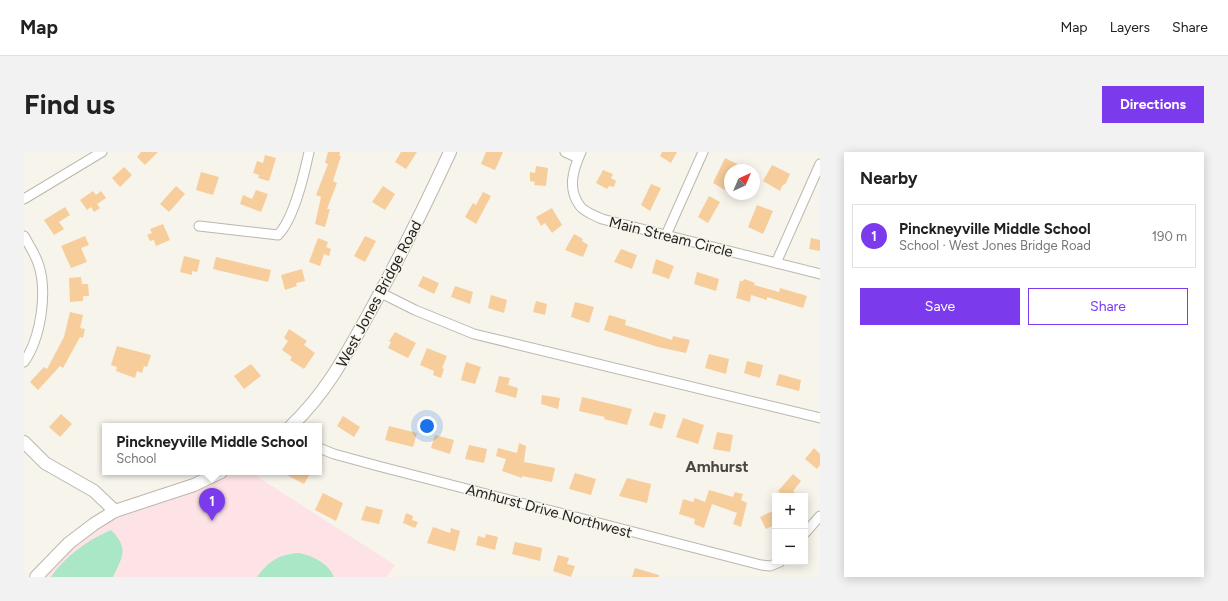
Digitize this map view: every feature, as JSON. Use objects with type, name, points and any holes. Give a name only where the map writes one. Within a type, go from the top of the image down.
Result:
[{"type":"street","points":[[24,199],[102,152]]},
{"type":"street","points":[[199,226],[278,235],[285,228],[304,176],[308,152]]},
{"type":"street","name":"West Jones Bridge Road","points":[[295,423],[308,410],[336,373],[420,218],[450,152]]},
{"type":"street","points":[[565,152],[579,155]]},
{"type":"street","points":[[666,235],[703,152]]},
{"type":"street","name":"Main Stream Circle","points":[[579,155],[572,172],[574,192],[580,208],[602,220],[820,274]]},
{"type":"street","points":[[776,263],[820,164]]},
{"type":"street","points":[[24,236],[38,263],[42,281],[41,318],[31,352],[24,362]]},
{"type":"street","points":[[381,292],[416,310],[474,334],[820,418]]},
{"type":"street","points":[[24,442],[45,462],[94,491],[115,511]]},
{"type":"street","name":"Amhurst Drive Northwest","points":[[322,449],[334,454],[393,470],[761,565],[772,565]]},
{"type":"street","points":[[36,577],[69,543],[94,524],[115,511],[194,485],[215,475]]},
{"type":"street","points":[[808,530],[820,516]]},
{"type":"shaded area","points":[[214,475],[255,475],[395,565],[387,577],[36,577],[94,524]]},
{"type":"green space","points":[[111,530],[117,536],[122,547],[122,558],[113,577],[51,577],[63,562],[78,549]]},
{"type":"green space","points":[[299,553],[320,561],[328,568],[334,577],[257,577],[261,571],[275,559],[286,555]]},
{"type":"building","points":[[141,152],[158,152],[145,165],[137,157]]},
{"type":"building","points":[[328,152],[340,152],[339,156],[341,156],[333,181],[337,183],[327,209],[330,209],[325,227],[315,224],[321,197],[316,195],[328,164],[325,163]]},
{"type":"building","points":[[401,152],[417,152],[406,169],[395,162]]},
{"type":"building","points":[[486,152],[503,152],[495,170],[481,164]]},
{"type":"building","points":[[662,152],[677,152],[671,163],[660,156]]},
{"type":"building","points":[[265,155],[276,158],[269,181],[258,178],[259,175],[253,173],[257,161],[263,163]]},
{"type":"building","points":[[725,158],[737,164],[724,164],[724,189],[713,183]]},
{"type":"building","points":[[772,165],[790,174],[780,191],[763,181]]},
{"type":"building","points":[[536,166],[548,168],[546,186],[534,185],[535,182],[530,181],[530,172],[535,173]]},
{"type":"building","points":[[124,167],[132,175],[120,187],[112,178]]},
{"type":"building","points":[[603,170],[613,174],[611,178],[616,181],[614,187],[609,186],[607,189],[596,183]]},
{"type":"building","points":[[201,172],[219,177],[213,195],[196,190]]},
{"type":"building","points":[[651,184],[661,188],[650,211],[641,205]]},
{"type":"building","points":[[176,186],[185,194],[169,212],[160,204]]},
{"type":"building","points":[[383,186],[395,194],[385,210],[372,202]]},
{"type":"building","points":[[256,190],[268,194],[261,212],[240,204],[243,195],[252,199]]},
{"type":"building","points":[[93,191],[96,195],[101,191],[106,198],[97,204],[100,208],[94,212],[91,207],[87,210],[80,200]]},
{"type":"building","points":[[483,192],[491,196],[476,224],[465,217],[473,203],[476,205]]},
{"type":"building","points":[[709,196],[720,202],[708,223],[698,217]]},
{"type":"building","points":[[757,205],[773,211],[763,234],[748,227]]},
{"type":"building","points":[[65,207],[70,215],[59,222],[64,229],[54,235],[44,220]]},
{"type":"building","points":[[552,208],[562,225],[552,233],[545,223],[541,226],[536,217]]},
{"type":"building","points":[[163,224],[170,240],[156,246],[154,240],[150,241],[147,235],[152,233],[150,229]]},
{"type":"building","points":[[574,234],[583,239],[582,241],[588,245],[583,257],[565,250]]},
{"type":"building","points":[[85,236],[89,245],[81,248],[87,262],[71,268],[61,246]]},
{"type":"building","points":[[365,236],[376,241],[365,262],[354,256]]},
{"type":"building","points":[[318,238],[328,242],[326,247],[331,249],[329,256],[324,254],[320,266],[309,262]]},
{"type":"building","points":[[811,238],[820,240],[820,251],[809,249]]},
{"type":"building","points":[[621,249],[637,255],[632,269],[614,262]]},
{"type":"building","points":[[184,256],[200,260],[197,272],[192,271],[192,275],[180,272]]},
{"type":"building","points":[[216,257],[271,270],[268,282],[213,269]]},
{"type":"building","points":[[656,259],[674,266],[669,279],[652,273]]},
{"type":"building","points":[[302,269],[305,281],[296,283],[297,286],[285,290],[281,275]]},
{"type":"building","points":[[697,272],[719,279],[716,291],[694,284]]},
{"type":"building","points":[[423,276],[439,283],[434,294],[418,286]]},
{"type":"building","points":[[81,277],[82,284],[88,284],[89,296],[83,296],[83,301],[70,302],[69,278]]},
{"type":"building","points":[[744,279],[755,283],[754,285],[779,292],[780,288],[807,296],[803,308],[767,297],[767,300],[751,295],[750,302],[736,298],[740,281],[743,281]]},
{"type":"building","points":[[455,286],[473,292],[470,304],[451,297]]},
{"type":"building","points":[[491,295],[507,300],[504,313],[488,308]]},
{"type":"building","points":[[536,301],[547,304],[545,315],[533,312]]},
{"type":"building","points":[[575,302],[594,307],[589,323],[571,317]]},
{"type":"building","points":[[70,312],[83,315],[80,328],[85,329],[83,338],[80,337],[63,368],[60,366],[38,390],[30,382],[44,367],[47,369],[64,337]]},
{"type":"building","points":[[609,315],[626,320],[625,325],[672,340],[673,336],[690,340],[686,353],[658,347],[604,330]]},
{"type":"building","points":[[289,329],[307,341],[304,345],[315,353],[304,369],[290,360],[292,357],[282,350],[288,341],[284,338]]},
{"type":"building","points":[[395,332],[416,343],[408,358],[388,348],[391,342],[389,341]]},
{"type":"building","points":[[117,346],[151,355],[147,367],[144,366],[142,373],[137,371],[135,378],[116,371],[117,367],[111,365]]},
{"type":"building","points":[[427,348],[447,356],[442,368],[444,369],[441,378],[433,375],[434,371],[420,365]]},
{"type":"building","points":[[709,354],[729,359],[726,374],[705,368]]},
{"type":"building","points":[[747,361],[763,365],[760,378],[744,373]]},
{"type":"building","points":[[466,362],[481,367],[475,384],[461,380]]},
{"type":"building","points":[[251,364],[261,376],[244,389],[234,376]]},
{"type":"building","points":[[779,374],[801,380],[799,391],[776,385]]},
{"type":"building","points":[[499,376],[510,378],[508,385],[518,388],[516,398],[495,392]]},
{"type":"building","points":[[542,395],[560,398],[558,409],[541,404]]},
{"type":"building","points":[[582,397],[632,409],[627,425],[604,419],[605,417],[579,411]]},
{"type":"building","points":[[654,412],[666,415],[662,429],[649,425]]},
{"type":"building","points":[[61,414],[72,424],[60,437],[49,427]]},
{"type":"building","points":[[343,416],[360,427],[354,437],[337,426]]},
{"type":"building","points":[[683,418],[704,425],[698,444],[676,437]]},
{"type":"building","points":[[389,426],[417,433],[413,447],[385,440]]},
{"type":"building","points":[[717,432],[733,435],[730,452],[713,449]]},
{"type":"building","points":[[435,435],[454,440],[450,454],[431,448]]},
{"type":"building","points":[[519,443],[526,446],[524,462],[555,468],[552,482],[522,476],[522,478],[502,471],[506,459],[496,456],[498,448],[517,453]]},
{"type":"building","points":[[469,445],[487,449],[484,463],[465,459]]},
{"type":"building","points":[[814,448],[820,454],[820,465],[817,469],[805,459]]},
{"type":"building","points":[[575,473],[596,479],[591,495],[569,489]]},
{"type":"building","points":[[793,474],[801,481],[793,491],[795,493],[780,493],[778,491]]},
{"type":"building","points":[[287,475],[309,475],[304,484]]},
{"type":"building","points":[[627,478],[651,484],[647,503],[619,496]]},
{"type":"building","points":[[709,490],[733,497],[735,492],[743,494],[741,500],[747,503],[741,527],[733,524],[737,513],[712,504],[704,528],[694,524],[695,519],[679,514],[683,499],[693,502],[695,498],[705,502]]},
{"type":"building","points":[[323,493],[343,503],[336,521],[315,510]]},
{"type":"building","points":[[366,506],[383,510],[379,524],[361,520]]},
{"type":"building","points":[[772,511],[772,526],[766,529],[760,517]]},
{"type":"building","points":[[406,513],[413,516],[412,520],[418,522],[415,528],[403,523]]},
{"type":"building","points":[[433,527],[450,533],[451,528],[460,531],[455,551],[427,543]]},
{"type":"building","points":[[486,534],[498,537],[495,550],[476,545],[478,536],[485,538]]},
{"type":"building","points":[[515,542],[542,548],[540,561],[512,554]]},
{"type":"building","points":[[558,555],[569,558],[567,564],[575,566],[571,577],[553,571]]},
{"type":"building","points":[[635,568],[659,575],[659,577],[632,577]]},
{"type":"place","name":"Pinckneyville Middle School","points":[[212,521]]},
{"type":"district","name":"Amhurst","points":[[717,466]]}]
